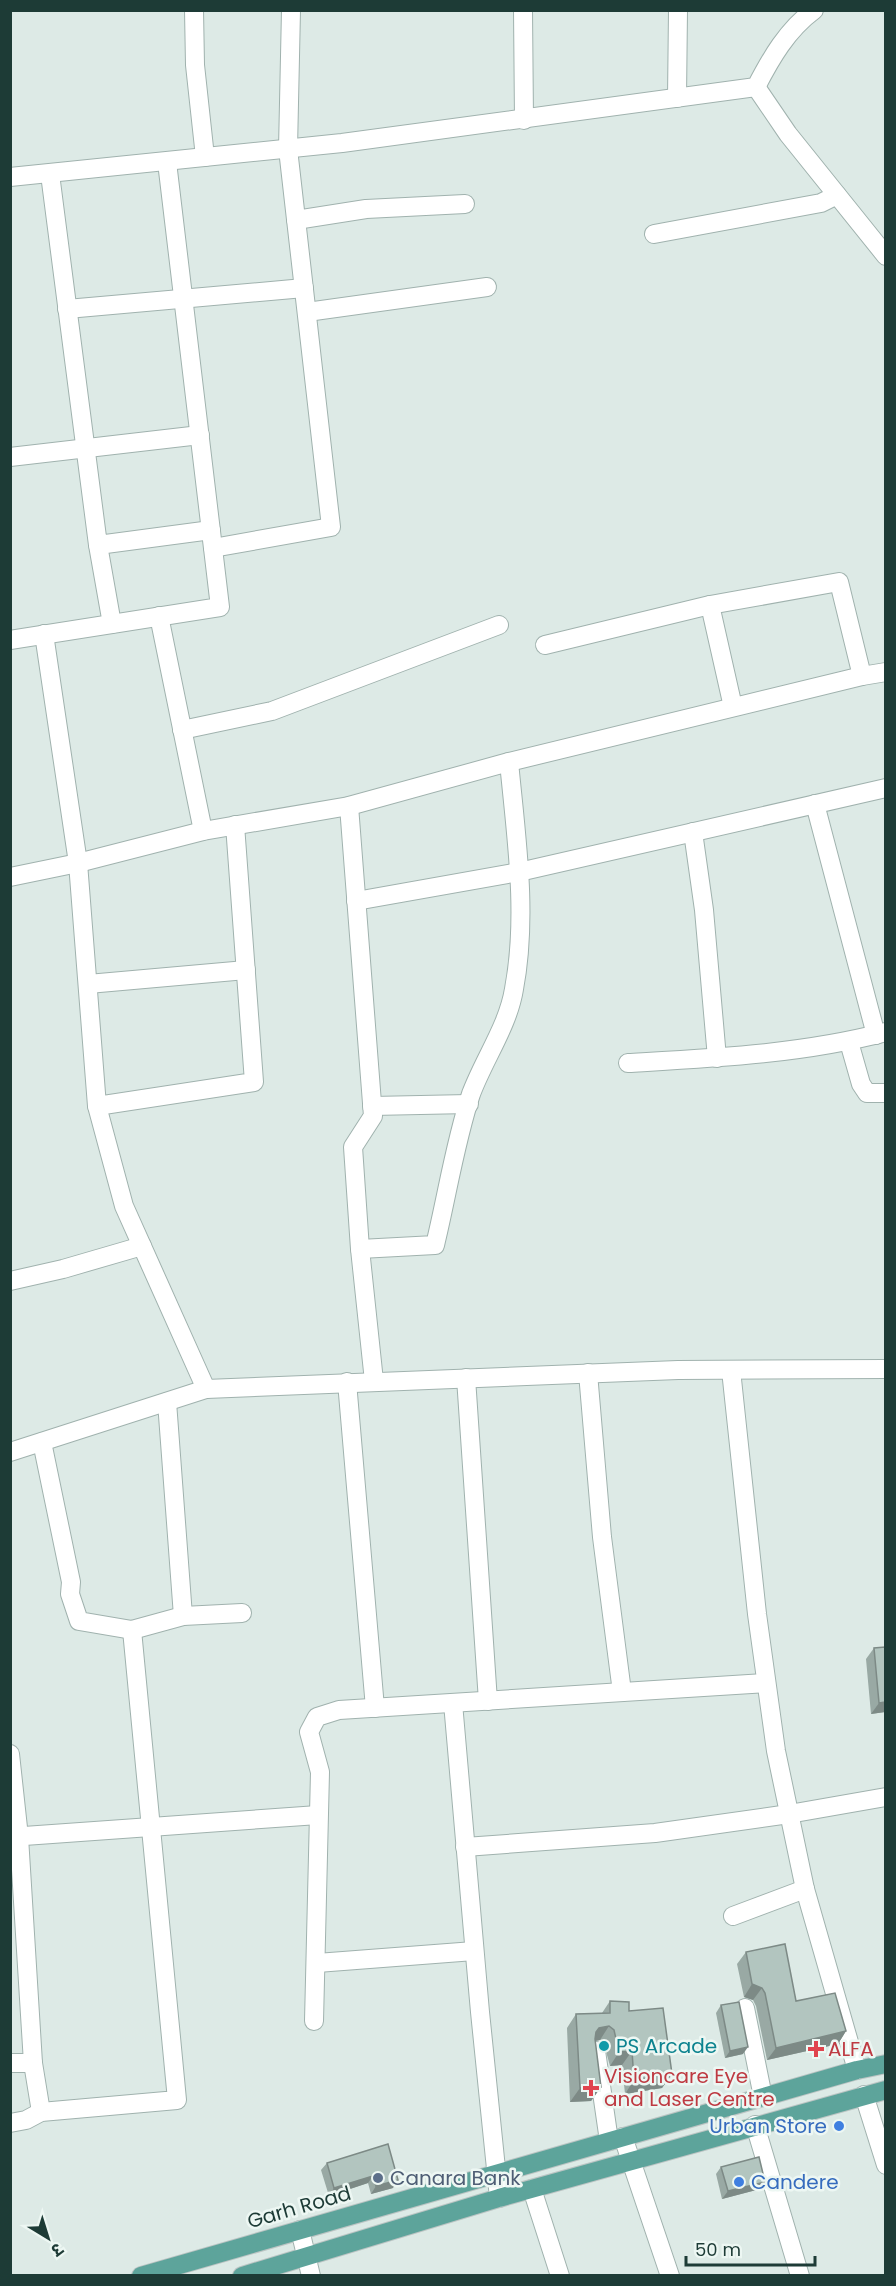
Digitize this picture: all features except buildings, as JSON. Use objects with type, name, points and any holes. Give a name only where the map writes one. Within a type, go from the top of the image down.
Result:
[{"type":"main road","name":"Garh Road","points":[[141,2276],[857,2070],[885,2064]]},
{"type":"main road","points":[[806,2085],[812,2109]]},
{"type":"main road","points":[[242,2276],[499,2198],[885,2090]]},
{"type":"main road","points":[[566,2154],[572,2178]]},
{"type":"street","points":[[194,10],[195,65],[205,158]]},
{"type":"street","points":[[523,10],[524,120]]},
{"type":"street","points":[[677,98],[678,10]]},
{"type":"street","points":[[756,87],[774,52],[802,19],[814,10]]},
{"type":"street","points":[[98,545],[212,539],[331,527],[288,149],[297,11]]},
{"type":"street","points":[[10,177],[288,149],[524,120],[756,87]]},
{"type":"street","points":[[756,87],[788,134],[885,256]]},
{"type":"street","points":[[10,639],[220,607],[167,162]]},
{"type":"street","points":[[50,174],[84,448],[112,624]]},
{"type":"street","points":[[654,234],[821,203],[837,195]]},
{"type":"street","points":[[296,220],[366,209],[465,204]]},
{"type":"street","points":[[307,312],[487,287]]},
{"type":"street","points":[[67,309],[304,288]]},
{"type":"street","points":[[10,457],[200,435]]},
{"type":"street","points":[[545,645],[710,605],[839,582],[862,676]]},
{"type":"street","points":[[710,605],[733,707]]},
{"type":"street","points":[[159,616],[203,831]]},
{"type":"street","points":[[182,730],[272,711],[499,625]]},
{"type":"street","points":[[44,634],[78,863],[97,1106],[124,1206],[206,1389]]},
{"type":"street","points":[[10,877],[78,863],[203,831],[349,806],[509,762],[885,672]]},
{"type":"street","points":[[360,1249],[435,1245],[469,1104],[514,991],[520,936],[519,872],[509,762]]},
{"type":"street","points":[[356,901],[519,872],[885,788]]},
{"type":"street","points":[[628,1063],[717,1058],[849,1042],[880,1034],[815,804]]},
{"type":"street","points":[[349,806],[373,1116],[353,1147],[360,1249],[374,1381]]},
{"type":"street","points":[[97,1106],[254,1082],[235,825]]},
{"type":"street","points":[[693,832],[704,910],[717,1058]]},
{"type":"street","points":[[88,984],[246,970]]},
{"type":"street","points":[[849,1042],[861,1084],[867,1093],[885,1093]]},
{"type":"street","points":[[372,1106],[469,1104]]},
{"type":"street","points":[[10,1281],[63,1269],[142,1246]]},
{"type":"street","points":[[10,1452],[206,1389],[588,1374],[885,1369]]},
{"type":"street","points":[[731,1370],[757,1614],[776,1751],[805,1889],[857,2070]]},
{"type":"street","points":[[588,1374],[602,1537],[622,1692]]},
{"type":"street","points":[[466,1378],[488,1701]]},
{"type":"street","points":[[347,1383],[375,1708]]},
{"type":"street","points":[[167,1402],[183,1616]]},
{"type":"street","points":[[42,1442],[71,1582],[70,1594],[79,1621],[132,1630],[183,1616],[242,1613]]},
{"type":"street","points":[[10,2123],[26,2120],[42,2112],[177,2100],[132,1630]]},
{"type":"street","points":[[314,2021],[320,1772],[309,1732],[317,1717],[339,1710],[766,1683]]},
{"type":"street","points":[[453,1703],[474,1951],[499,2198]]},
{"type":"street","points":[[10,1754],[33,2063],[42,2112]]},
{"type":"street","points":[[465,1847],[655,1833],[789,1814],[885,1797]]},
{"type":"street","points":[[15,1837],[318,1815]]},
{"type":"street","points":[[733,1916],[805,1889]]},
{"type":"street","points":[[317,1963],[474,1951]]},
{"type":"street","points":[[744,2008],[763,2097]]},
{"type":"street","points":[[596,2051],[616,2139],[630,2161],[670,2276]]},
{"type":"street","points":[[10,2063],[33,2063]]},
{"type":"street","points":[[864,2095],[885,2165]]},
{"type":"street","points":[[755,2125],[800,2276]]},
{"type":"street","points":[[532,2189],[560,2276]]},
{"type":"street","points":[[300,2230],[311,2276]]},
{"type":"place","name":"PS Arcade","points":[[604,2046]]},
{"type":"place","name":"ALFA","points":[[816,2049]]},
{"type":"place","name":"Visioncare Eye and Laser Centre","points":[[591,2088]]},
{"type":"place","name":"Urban Store","points":[[839,2126]]},
{"type":"place","name":"Canara Bank","points":[[378,2178]]},
{"type":"place","name":"Candere","points":[[739,2182]]}]
